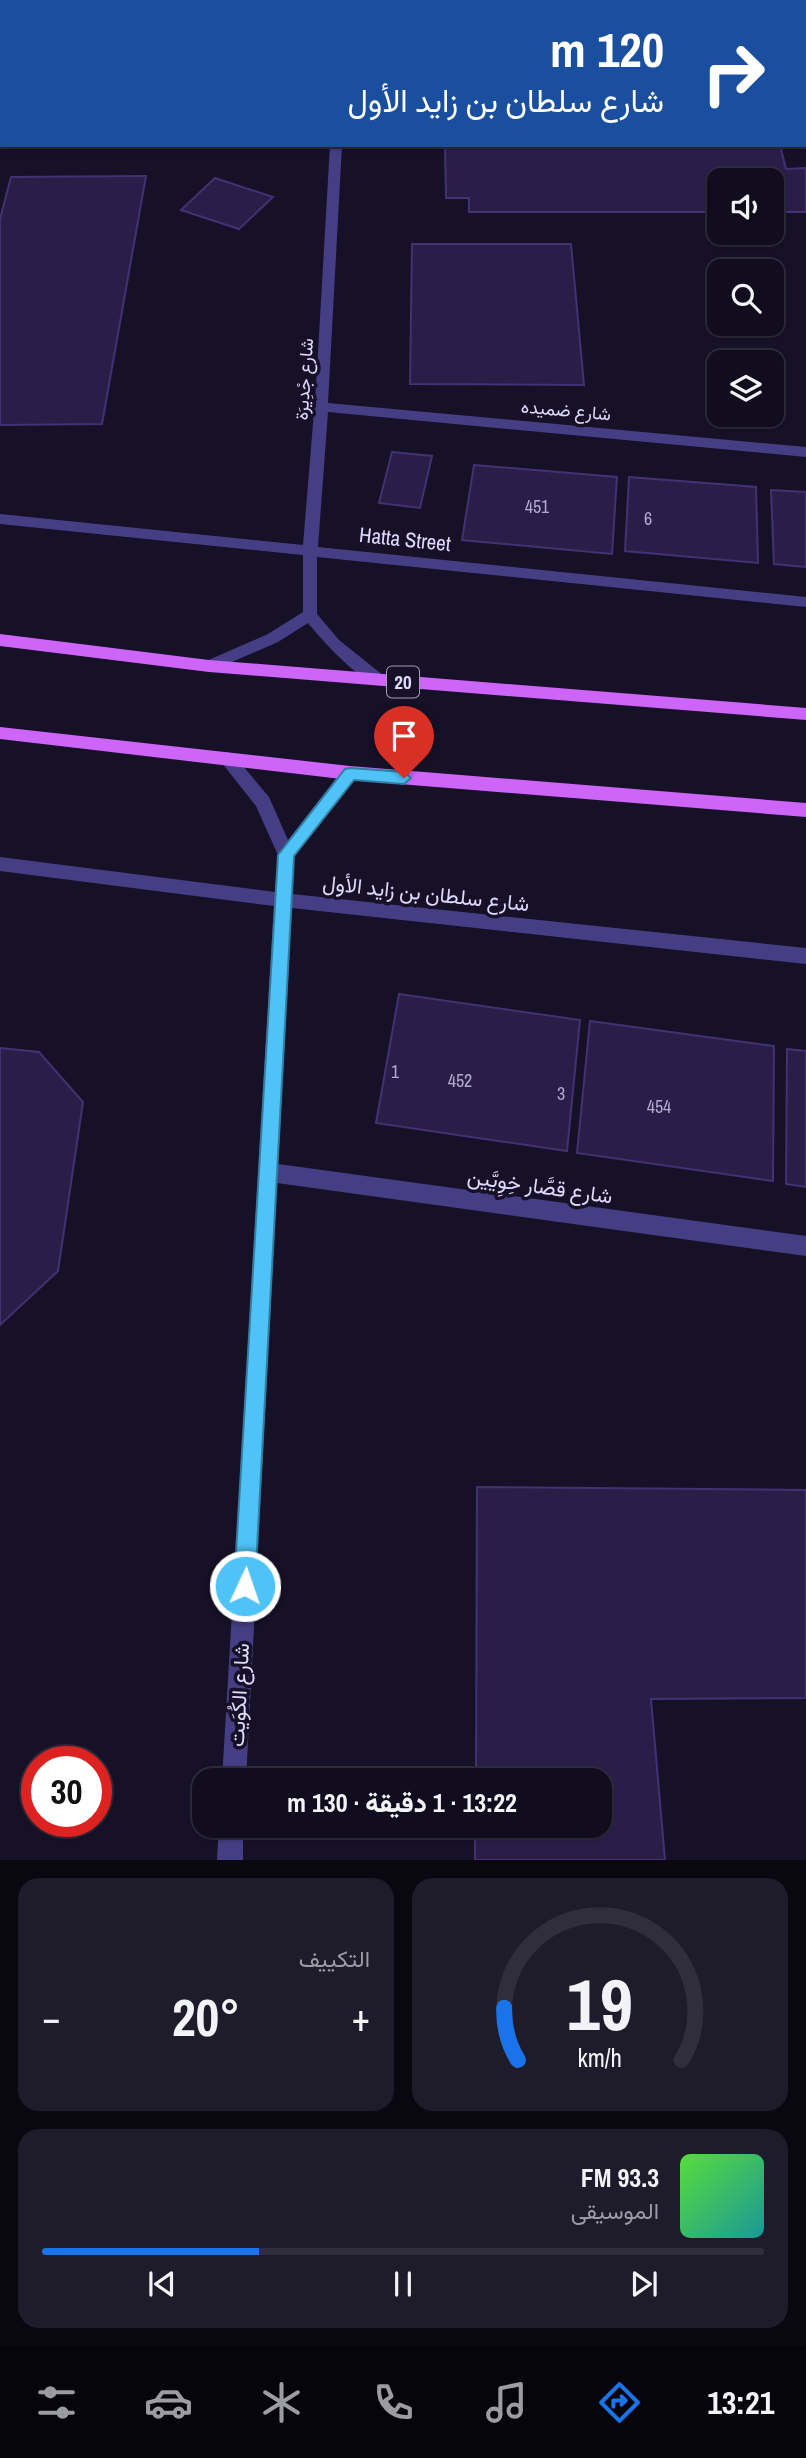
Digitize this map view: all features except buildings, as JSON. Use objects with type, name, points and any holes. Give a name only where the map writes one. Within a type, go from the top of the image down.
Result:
[{"type":"main road","name":"20","points":[[0,640],[209,666],[806,714]]},
{"type":"main road","points":[[0,733],[350,774],[806,810]]},
{"type":"street","name":"شارع جْدِيرَة","points":[[310,615],[310,551],[322,407],[336,147]]},
{"type":"street","name":"شارع ضميده","points":[[322,407],[806,452]]},
{"type":"street","name":"Hatta Street","points":[[0,519],[806,602]]},
{"type":"street","points":[[209,666],[273,638],[310,615],[334,644],[379,680]]},
{"type":"street","name":"شارع الكُوَيت","points":[[226,758],[263,802],[286,855],[235,1768]]},
{"type":"street","points":[[286,855],[350,774]]},
{"type":"street","name":"شارع سلطان بن زايد الأول","points":[[0,864],[283,900],[806,957]]},
{"type":"street","name":"شارع قصَّار خِوِيَّين","points":[[268,1172],[806,1246]]},
{"type":"street","points":[[230,1860],[231,1838]]},
{"type":"route","points":[[245,1586],[286,855],[350,774],[404,778]]}]
